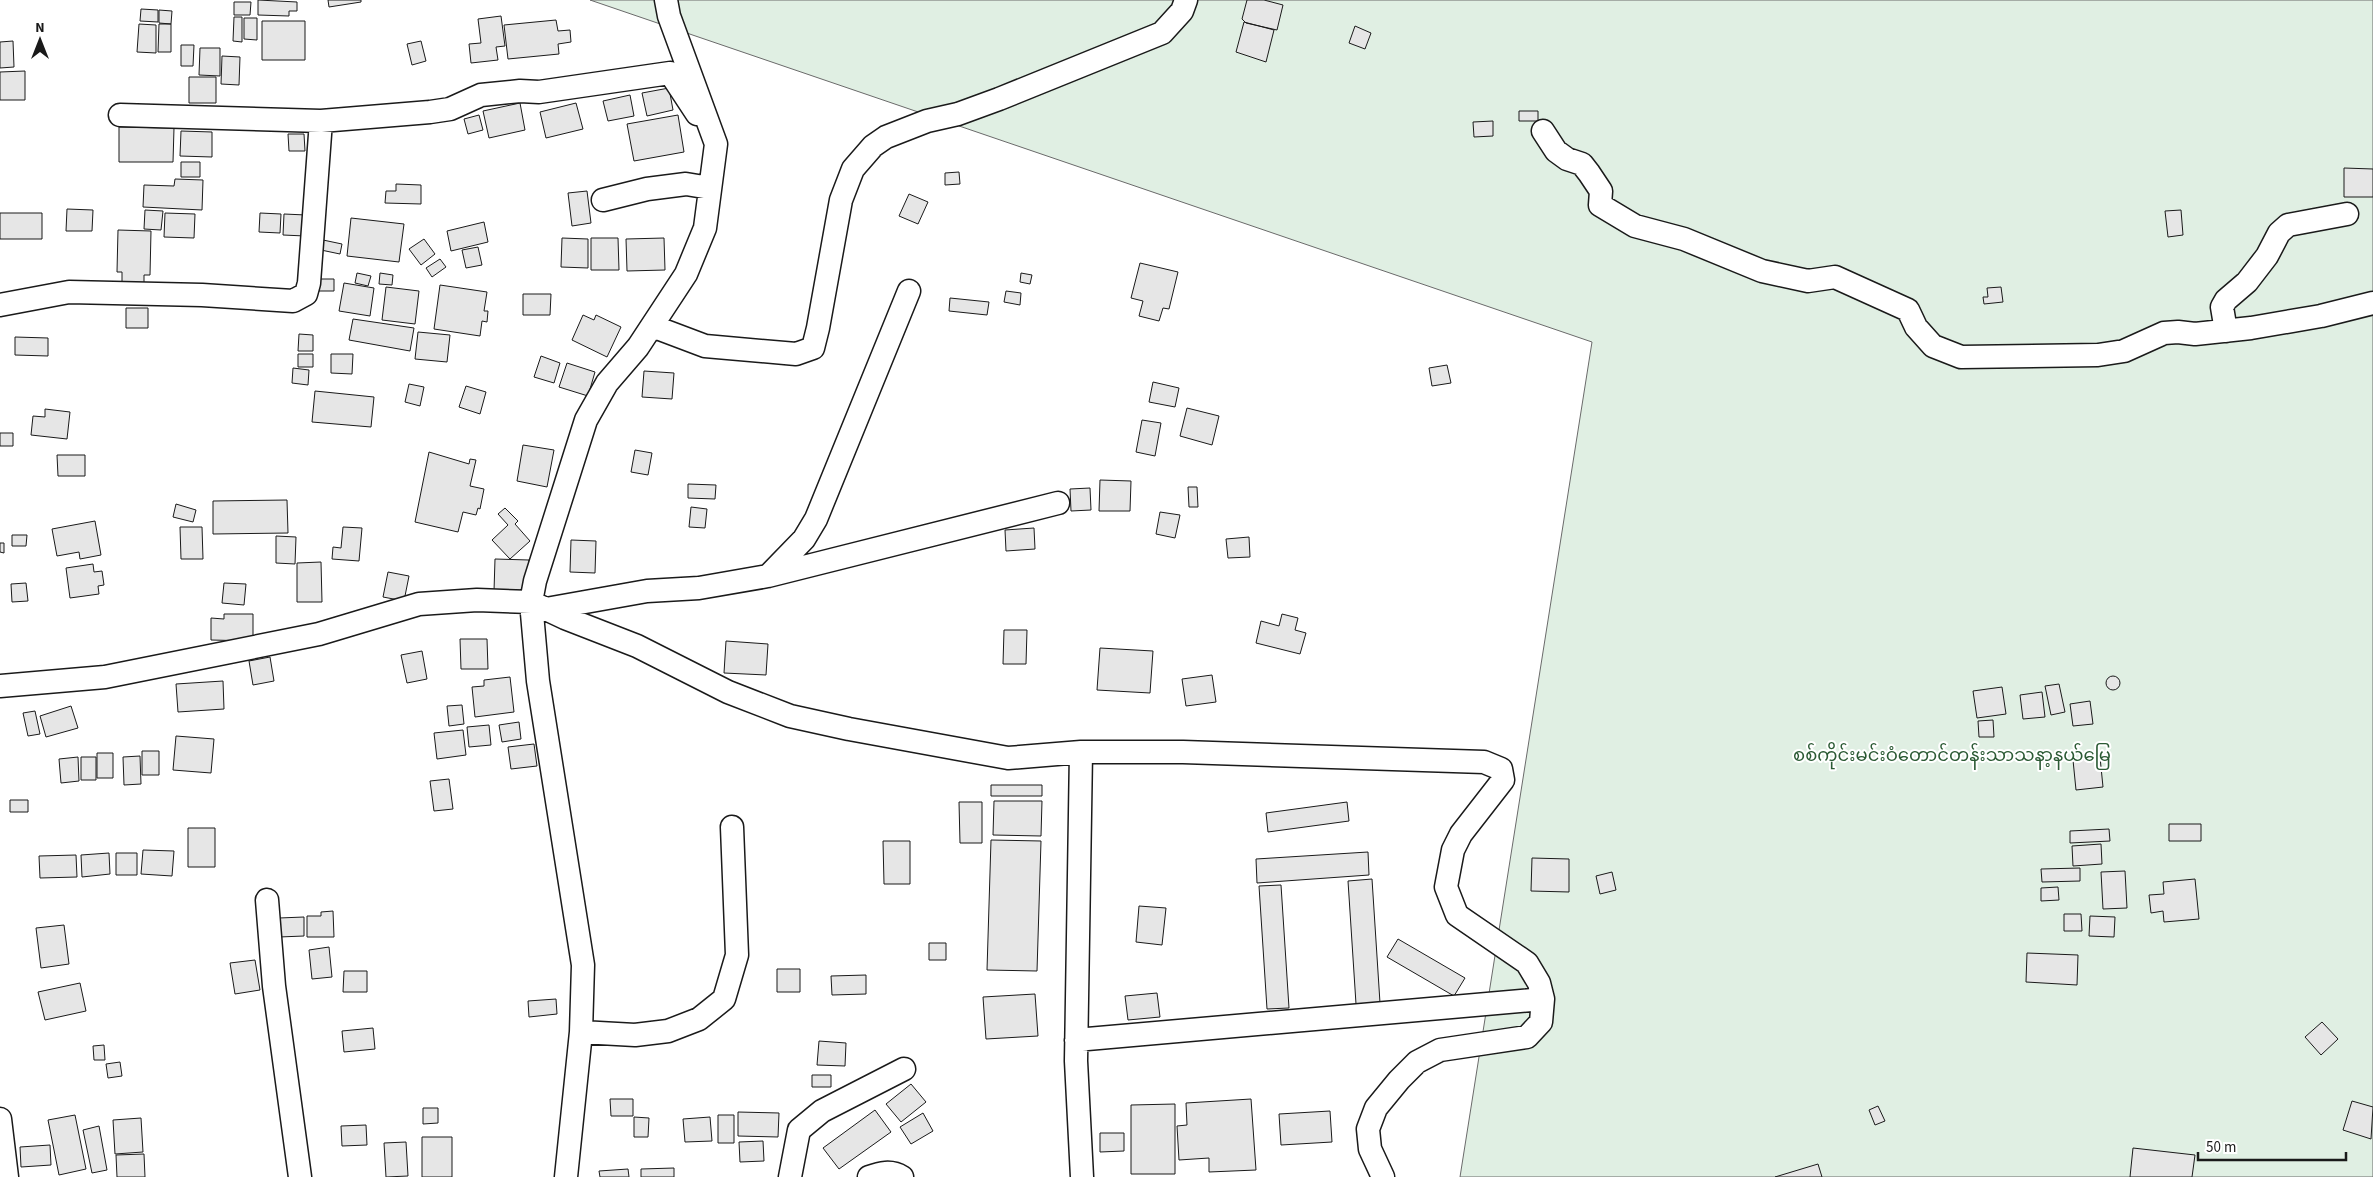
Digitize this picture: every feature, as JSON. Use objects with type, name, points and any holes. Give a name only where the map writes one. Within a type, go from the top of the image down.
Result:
[{"type":"street","points":[[566,1177],[581,1032],[582,965],[539,690],[538,606],[534,580],[586,420],[607,383],[638,347],[686,274],[705,228],[716,144],[669,16],[666,0]]},
{"type":"street","points":[[652,326],[705,346],[796,354],[813,348],[836,216],[844,189],[853,169],[873,146],[886,137],[927,121],[958,114],[999,99],[1162,33],[1182,10],[1186,0]]},
{"type":"street","points":[[120,115],[321,121],[430,112],[450,109],[481,96],[520,90],[539,92],[670,73],[716,144]]},
{"type":"street","points":[[0,305],[69,292],[202,294],[293,301],[306,294],[309,282],[321,121]]},
{"type":"street","points":[[1543,131],[1556,151],[1567,159],[1582,164],[1589,173],[1601,191],[1600,205],[1635,226],[1684,239],[1762,271],[1784,277],[1808,281],[1835,277],[1908,310],[1916,327],[1933,346],[1960,357],[2098,355],[2124,351],[2164,333],[2195,334],[2226,331],[2321,316],[2373,303]]},
{"type":"street","points":[[603,200],[647,189],[686,184],[710,188]]},
{"type":"street","points":[[2226,331],[2222,307],[2226,300],[2247,282],[2267,256],[2279,233],[2288,225],[2347,214]]},
{"type":"street","points":[[768,576],[804,539],[816,519],[909,291]]},
{"type":"street","points":[[0,686],[105,677],[319,634],[419,604],[477,600],[538,606],[638,592],[699,588],[768,576],[1058,503]]},
{"type":"street","points":[[538,606],[637,646],[728,692],[790,716],[849,729],[1008,758],[1081,752],[1183,752],[1484,762],[1501,769],[1503,780],[1460,834],[1453,850],[1446,887],[1457,915],[1527,962],[1540,983],[1543,999],[1541,1022],[1527,1037],[1440,1050],[1417,1062],[1376,1108],[1368,1129],[1370,1149],[1383,1177]]},
{"type":"street","points":[[1081,752],[1076,1040],[1082,1177]]},
{"type":"street","points":[[581,1032],[635,1035],[668,1031],[699,1019],[724,999],[737,955],[732,827]]},
{"type":"street","points":[[267,900],[274,986],[300,1177]]},
{"type":"street","points":[[1076,1040],[1543,999]]},
{"type":"street","points":[[790,1177],[799,1130],[822,1110],[904,1069]]},
{"type":"street","points":[[0,1119],[7,1177]]},
{"type":"street","points":[[869,1177],[882,1172],[902,1177]]},
{"type":"green space","name":"စစ်ကိုင်းမင်းဝံတောင်တန်းသာသနာ့နယ်မြေ","points":[[590,0],[2373,0],[2373,1177],[1460,1177],[1592,342]]},
{"type":"building","points":[[258,0],[297,2],[297,11],[289,11],[289,16],[258,15]]},
{"type":"building","points":[[328,0],[361,0],[361,2],[329,7]]},
{"type":"building","points":[[1247,0],[1264,0],[1283,5],[1277,30],[1246,23],[1242,19]]},
{"type":"building","points":[[234,2],[251,2],[250,15],[234,15]]},
{"type":"building","points":[[141,9],[158,10],[158,22],[140,21]]},
{"type":"building","points":[[159,10],[172,11],[171,24],[159,23]]},
{"type":"building","points":[[501,16],[505,46],[496,47],[498,60],[471,63],[469,44],[481,43],[478,19]]},
{"type":"building","points":[[234,17],[242,17],[242,42],[233,41]]},
{"type":"building","points":[[244,18],[257,18],[257,40],[244,39]]},
{"type":"building","points":[[556,20],[558,31],[570,30],[571,42],[558,44],[559,54],[508,59],[504,25]]},
{"type":"building","points":[[262,21],[305,21],[305,60],[262,60]]},
{"type":"building","points":[[1244,22],[1274,30],[1266,62],[1236,52]]},
{"type":"building","points":[[139,24],[156,25],[156,53],[137,52]]},
{"type":"building","points":[[159,24],[171,24],[171,52],[158,52]]},
{"type":"building","points":[[1355,26],[1371,33],[1365,49],[1349,43]]},
{"type":"building","points":[[13,41],[14,67],[0,68],[0,42]]},
{"type":"building","points":[[421,41],[426,61],[412,65],[407,44]]},
{"type":"building","points":[[181,45],[194,45],[193,66],[181,66]]},
{"type":"building","points":[[200,48],[220,48],[220,76],[199,75]]},
{"type":"building","points":[[222,56],[240,57],[239,85],[221,84]]},
{"type":"building","points":[[25,71],[25,100],[0,100],[0,72]]},
{"type":"building","points":[[189,77],[216,77],[216,103],[189,103]]},
{"type":"building","points":[[669,88],[673,110],[647,116],[642,93]]},
{"type":"building","points":[[630,95],[634,116],[608,121],[603,101]]},
{"type":"building","points":[[520,103],[525,130],[489,138],[483,111]]},
{"type":"building","points":[[576,103],[583,129],[546,138],[540,112]]},
{"type":"building","points":[[1519,111],[1538,111],[1538,121],[1519,121]]},
{"type":"building","points":[[479,115],[483,130],[468,134],[464,119]]},
{"type":"building","points":[[678,115],[684,152],[634,161],[627,124]]},
{"type":"building","points":[[1493,121],[1493,136],[1474,137],[1473,122]]},
{"type":"building","points":[[119,127],[174,128],[173,162],[119,162]]},
{"type":"building","points":[[181,131],[212,132],[212,157],[180,156]]},
{"type":"building","points":[[288,134],[304,134],[305,151],[289,151]]},
{"type":"building","points":[[181,162],[200,162],[200,177],[181,177]]},
{"type":"building","points":[[2344,168],[2373,169],[2373,197],[2344,197]]},
{"type":"building","points":[[959,172],[960,184],[945,185],[945,173]]},
{"type":"building","points":[[175,179],[203,180],[202,210],[143,207],[144,185],[174,186]]},
{"type":"building","points":[[396,184],[421,185],[421,204],[385,203],[386,191],[396,191]]},
{"type":"building","points":[[587,191],[591,223],[572,226],[568,193]]},
{"type":"building","points":[[909,194],[928,202],[918,224],[899,216]]},
{"type":"building","points":[[67,209],[93,210],[92,231],[66,231]]},
{"type":"building","points":[[145,210],[163,211],[161,230],[144,229]]},
{"type":"building","points":[[2181,210],[2183,235],[2168,237],[2165,211]]},
{"type":"building","points":[[0,213],[42,213],[42,239],[0,239]]},
{"type":"building","points":[[165,213],[195,214],[194,238],[164,237]]},
{"type":"building","points":[[260,213],[281,214],[280,233],[259,232]]},
{"type":"building","points":[[284,214],[306,215],[305,236],[283,235]]},
{"type":"building","points":[[351,218],[404,224],[399,262],[347,256]]},
{"type":"building","points":[[484,222],[488,242],[451,251],[447,231]]},
{"type":"building","points":[[118,230],[151,231],[150,275],[144,275],[144,288],[122,287],[122,272],[117,272]]},
{"type":"building","points":[[562,238],[588,239],[588,268],[561,267]]},
{"type":"building","points":[[591,238],[618,238],[619,270],[591,270]]},
{"type":"building","points":[[664,238],[665,270],[627,271],[626,239]]},
{"type":"building","points":[[424,239],[435,254],[421,265],[409,249]]},
{"type":"building","points":[[323,240],[342,244],[340,254],[321,250]]},
{"type":"building","points":[[478,247],[482,265],[466,268],[462,250]]},
{"type":"building","points":[[440,259],[446,267],[432,277],[426,268]]},
{"type":"building","points":[[1140,263],[1178,272],[1169,309],[1163,308],[1159,321],[1139,316],[1143,301],[1131,298]]},
{"type":"building","points":[[357,273],[371,276],[368,286],[355,283]]},
{"type":"building","points":[[380,273],[393,275],[392,285],[379,284]]},
{"type":"building","points":[[1021,273],[1032,275],[1030,284],[1020,282]]},
{"type":"building","points":[[320,279],[334,279],[334,291],[319,291]]},
{"type":"building","points":[[344,283],[374,288],[370,316],[339,311]]},
{"type":"building","points":[[440,285],[487,292],[484,311],[488,311],[487,322],[482,321],[480,336],[434,329]]},
{"type":"building","points":[[386,287],[419,291],[415,324],[382,320]]},
{"type":"building","points":[[2001,287],[2003,302],[1984,304],[1983,297],[1988,297],[1987,288]]},
{"type":"building","points":[[1006,291],[1021,293],[1020,305],[1004,302]]},
{"type":"building","points":[[523,294],[551,294],[550,315],[523,315]]},
{"type":"building","points":[[950,298],[989,302],[987,315],[949,311]]},
{"type":"building","points":[[126,308],[148,308],[148,328],[126,328]]},
{"type":"building","points":[[583,315],[594,320],[596,315],[621,327],[607,357],[572,340]]},
{"type":"building","points":[[353,319],[414,328],[410,351],[349,340]]},
{"type":"building","points":[[418,332],[450,335],[447,362],[415,359]]},
{"type":"building","points":[[299,334],[313,335],[313,351],[298,351]]},
{"type":"building","points":[[15,337],[48,338],[48,356],[15,355]]},
{"type":"building","points":[[298,354],[313,354],[313,367],[298,367]]},
{"type":"building","points":[[331,354],[353,354],[352,374],[331,373]]},
{"type":"building","points":[[541,356],[560,363],[554,383],[534,377]]},
{"type":"building","points":[[567,363],[595,372],[588,396],[559,387]]},
{"type":"building","points":[[1447,365],[1451,383],[1432,386],[1429,368]]},
{"type":"building","points":[[293,368],[309,370],[308,385],[292,383]]},
{"type":"building","points":[[644,371],[674,373],[672,399],[642,397]]},
{"type":"building","points":[[1153,382],[1179,388],[1175,407],[1149,402]]},
{"type":"building","points":[[409,384],[424,387],[420,406],[405,402]]},
{"type":"building","points":[[466,386],[486,392],[480,414],[459,407]]},
{"type":"building","points":[[315,391],[374,397],[371,427],[312,422]]},
{"type":"building","points":[[1187,408],[1219,416],[1212,445],[1180,436]]},
{"type":"building","points":[[45,409],[70,412],[67,439],[31,435],[33,416],[45,417]]},
{"type":"building","points":[[1142,420],[1161,423],[1155,456],[1136,452]]},
{"type":"building","points":[[0,433],[13,433],[13,446],[0,446]]},
{"type":"building","points":[[523,445],[554,450],[547,487],[517,481]]},
{"type":"building","points":[[635,450],[652,453],[648,475],[631,472]]},
{"type":"building","points":[[429,452],[469,464],[470,459],[476,460],[470,486],[484,489],[480,509],[478,508],[476,515],[463,512],[458,532],[415,522]]},
{"type":"building","points":[[57,455],[85,455],[85,476],[58,476]]},
{"type":"building","points":[[1100,480],[1131,481],[1130,511],[1099,511]]},
{"type":"building","points":[[688,484],[716,485],[715,499],[688,498]]},
{"type":"building","points":[[1188,487],[1197,487],[1198,507],[1189,507]]},
{"type":"building","points":[[1090,488],[1091,510],[1071,511],[1070,489]]},
{"type":"building","points":[[287,500],[288,533],[213,534],[213,501]]},
{"type":"building","points":[[176,504],[196,510],[193,522],[173,517]]},
{"type":"building","points":[[691,507],[707,509],[705,528],[689,527]]},
{"type":"building","points":[[505,508],[518,521],[515,524],[530,541],[510,559],[492,540],[508,525],[498,514]]},
{"type":"building","points":[[1160,512],[1180,515],[1175,538],[1156,534]]},
{"type":"building","points":[[95,521],[101,555],[80,559],[79,552],[57,556],[52,529]]},
{"type":"building","points":[[180,527],[202,527],[203,559],[181,559]]},
{"type":"building","points":[[343,527],[362,528],[359,561],[332,559],[333,547],[341,548]]},
{"type":"building","points":[[1034,528],[1035,549],[1006,551],[1005,530]]},
{"type":"building","points":[[12,535],[27,535],[26,546],[12,546]]},
{"type":"building","points":[[276,536],[296,537],[295,564],[276,563]]},
{"type":"building","points":[[1249,537],[1250,557],[1228,558],[1226,539]]},
{"type":"building","points":[[571,540],[596,541],[595,573],[570,572]]},
{"type":"building","points":[[0,543],[4,543],[4,553],[0,552]]},
{"type":"building","points":[[495,559],[529,560],[528,593],[494,591]]},
{"type":"building","points":[[321,562],[322,602],[297,602],[297,563]]},
{"type":"building","points":[[93,564],[94,572],[102,571],[104,585],[98,586],[99,594],[70,598],[66,568]]},
{"type":"building","points":[[388,572],[409,576],[404,601],[383,597]]},
{"type":"building","points":[[26,583],[28,601],[12,602],[11,584]]},
{"type":"building","points":[[224,583],[246,584],[244,605],[222,603]]},
{"type":"building","points":[[224,614],[253,614],[253,641],[211,640],[211,618],[224,619]]},
{"type":"building","points":[[1282,614],[1298,618],[1295,630],[1306,633],[1300,654],[1256,643],[1261,621],[1279,626]]},
{"type":"building","points":[[1004,630],[1027,630],[1026,664],[1003,664]]},
{"type":"building","points":[[460,639],[487,639],[488,669],[461,669]]},
{"type":"building","points":[[726,641],[768,644],[766,675],[724,673]]},
{"type":"building","points":[[1100,648],[1153,651],[1150,693],[1097,690]]},
{"type":"building","points":[[422,651],[427,679],[407,683],[401,655]]},
{"type":"building","points":[[270,657],[274,681],[253,685],[249,661]]},
{"type":"building","points":[[1212,675],[1216,702],[1186,706],[1182,679]]},
{"type":"building","points":[[2113,676],[2118,678],[2120,683],[2118,688],[2113,690],[2108,688],[2106,683],[2108,678]]},
{"type":"building","points":[[510,677],[514,712],[475,717],[472,687],[484,686],[484,680]]},
{"type":"building","points":[[223,681],[224,709],[178,712],[176,684]]},
{"type":"building","points":[[2059,684],[2065,712],[2051,715],[2045,686]]},
{"type":"building","points":[[2002,687],[2006,714],[1977,718],[1973,691]]},
{"type":"building","points":[[2042,692],[2045,717],[2023,719],[2020,695]]},
{"type":"building","points":[[2090,701],[2093,724],[2073,726],[2070,704]]},
{"type":"building","points":[[462,705],[464,724],[449,726],[447,706]]},
{"type":"building","points":[[71,706],[78,728],[46,737],[40,716]]},
{"type":"building","points":[[35,711],[40,734],[28,736],[23,713]]},
{"type":"building","points":[[1993,720],[1994,737],[1979,737],[1978,721]]},
{"type":"building","points":[[519,722],[521,739],[502,742],[499,725]]},
{"type":"building","points":[[489,725],[491,745],[469,747],[467,727]]},
{"type":"building","points":[[463,730],[466,755],[437,759],[434,733]]},
{"type":"building","points":[[176,736],[214,739],[211,773],[173,770]]},
{"type":"building","points":[[534,744],[537,766],[511,769],[508,747]]},
{"type":"building","points":[[142,751],[159,751],[159,775],[142,775]]},
{"type":"building","points":[[97,753],[113,753],[113,778],[97,778]]},
{"type":"building","points":[[140,756],[141,784],[124,785],[123,757]]},
{"type":"building","points":[[78,757],[79,781],[61,783],[59,759]]},
{"type":"building","points":[[81,757],[96,757],[96,780],[81,780]]},
{"type":"building","points":[[2100,757],[2103,787],[2076,790],[2073,760]]},
{"type":"building","points":[[449,779],[453,809],[434,811],[430,781]]},
{"type":"building","points":[[991,785],[1042,785],[1042,796],[991,796]]},
{"type":"building","points":[[10,800],[28,800],[28,812],[10,812]]},
{"type":"building","points":[[994,801],[1042,801],[1041,836],[993,835]]},
{"type":"building","points":[[959,802],[982,802],[982,843],[960,843]]},
{"type":"building","points":[[1347,802],[1349,821],[1268,832],[1266,813]]},
{"type":"building","points":[[2169,824],[2201,824],[2201,841],[2169,841]]},
{"type":"building","points":[[188,828],[215,828],[215,867],[188,867]]},
{"type":"building","points":[[2109,829],[2110,841],[2070,843],[2070,831]]},
{"type":"building","points":[[991,840],[1041,841],[1037,971],[987,970]]},
{"type":"building","points":[[883,841],[910,841],[910,884],[884,884]]},
{"type":"building","points":[[2101,844],[2102,864],[2073,866],[2072,846]]},
{"type":"building","points":[[143,850],[174,851],[172,876],[141,874]]},
{"type":"building","points":[[1368,852],[1369,875],[1257,883],[1256,859]]},
{"type":"building","points":[[109,853],[110,874],[82,877],[81,855]]},
{"type":"building","points":[[116,853],[137,853],[137,875],[116,875]]},
{"type":"building","points":[[76,855],[77,877],[40,878],[39,856]]},
{"type":"building","points":[[1532,858],[1569,859],[1569,892],[1531,891]]},
{"type":"building","points":[[2080,868],[2080,881],[2042,882],[2041,869]]},
{"type":"building","points":[[2125,871],[2127,908],[2103,909],[2101,872]]},
{"type":"building","points":[[1612,872],[1616,890],[1600,894],[1596,876]]},
{"type":"building","points":[[1372,879],[1380,1003],[1356,1004],[1348,881]]},
{"type":"building","points":[[2195,879],[2199,919],[2164,922],[2163,911],[2151,913],[2149,895],[2164,894],[2163,882]]},
{"type":"building","points":[[1281,885],[1289,1008],[1267,1009],[1259,886]]},
{"type":"building","points":[[2058,887],[2059,900],[2041,901],[2041,888]]},
{"type":"building","points":[[1139,906],[1166,908],[1162,945],[1136,942]]},
{"type":"building","points":[[333,911],[334,937],[307,937],[307,916],[321,916],[321,912]]},
{"type":"building","points":[[2064,914],[2081,914],[2082,931],[2064,931]]},
{"type":"building","points":[[2090,916],[2115,917],[2114,937],[2089,936]]},
{"type":"building","points":[[304,917],[304,936],[279,937],[279,918]]},
{"type":"building","points":[[64,925],[69,964],[41,968],[36,928]]},
{"type":"building","points":[[1398,939],[1465,978],[1454,996],[1387,957]]},
{"type":"building","points":[[929,943],[946,943],[946,960],[929,960]]},
{"type":"building","points":[[329,947],[332,977],[312,979],[309,950]]},
{"type":"building","points":[[2027,953],[2078,955],[2077,985],[2026,982]]},
{"type":"building","points":[[255,960],[260,990],[235,994],[230,963]]},
{"type":"building","points":[[777,969],[800,969],[800,992],[777,992]]},
{"type":"building","points":[[344,971],[367,971],[367,992],[343,992]]},
{"type":"building","points":[[866,975],[866,994],[832,995],[831,976]]},
{"type":"building","points":[[80,983],[86,1011],[45,1020],[38,992]]},
{"type":"building","points":[[1157,993],[1160,1017],[1128,1020],[1125,996]]},
{"type":"building","points":[[1035,994],[1038,1036],[986,1039],[983,997]]},
{"type":"building","points":[[556,999],[557,1014],[529,1017],[528,1001]]},
{"type":"building","points":[[2322,1022],[2338,1039],[2321,1055],[2305,1037]]},
{"type":"building","points":[[373,1028],[375,1049],[344,1052],[342,1031]]},
{"type":"building","points":[[819,1041],[846,1043],[845,1066],[817,1065]]},
{"type":"building","points":[[104,1045],[105,1060],[94,1060],[93,1046]]},
{"type":"building","points":[[120,1062],[122,1076],[108,1078],[106,1064]]},
{"type":"building","points":[[812,1075],[831,1075],[831,1087],[812,1087]]},
{"type":"building","points":[[911,1084],[926,1102],[901,1122],[886,1104]]},
{"type":"building","points":[[610,1099],[633,1099],[633,1116],[611,1116]]},
{"type":"building","points":[[1251,1099],[1256,1170],[1209,1172],[1209,1158],[1179,1160],[1177,1126],[1187,1125],[1186,1103]]},
{"type":"building","points":[[2352,1101],[2373,1107],[2371,1139],[2343,1130]]},
{"type":"building","points":[[1175,1104],[1175,1174],[1131,1174],[1131,1105]]},
{"type":"building","points":[[1878,1106],[1885,1121],[1875,1125],[1869,1110]]},
{"type":"building","points":[[423,1108],[438,1108],[438,1123],[423,1124]]},
{"type":"building","points":[[875,1110],[891,1132],[839,1169],[823,1148]]},
{"type":"building","points":[[1330,1111],[1332,1142],[1281,1145],[1279,1114]]},
{"type":"building","points":[[738,1112],[779,1113],[778,1137],[738,1136]]},
{"type":"building","points":[[923,1113],[933,1131],[911,1144],[900,1127]]},
{"type":"building","points":[[75,1115],[86,1169],[59,1175],[48,1120]]},
{"type":"building","points":[[718,1115],[734,1115],[734,1143],[718,1143]]},
{"type":"building","points":[[634,1117],[649,1118],[648,1137],[634,1137]]},
{"type":"building","points":[[710,1117],[712,1141],[685,1142],[683,1119]]},
{"type":"building","points":[[141,1118],[143,1152],[115,1154],[113,1120]]},
{"type":"building","points":[[366,1125],[367,1145],[342,1146],[341,1126]]},
{"type":"building","points":[[99,1126],[107,1170],[92,1173],[83,1130]]},
{"type":"building","points":[[1100,1133],[1124,1133],[1124,1151],[1100,1152]]},
{"type":"building","points":[[422,1137],[452,1137],[452,1177],[422,1177]]},
{"type":"building","points":[[763,1141],[764,1161],[740,1162],[739,1142]]},
{"type":"building","points":[[406,1142],[408,1176],[386,1177],[384,1143]]},
{"type":"building","points":[[50,1145],[51,1165],[21,1167],[20,1147]]},
{"type":"building","points":[[2133,1148],[2195,1155],[2192,1177],[2130,1177]]},
{"type":"building","points":[[144,1154],[145,1177],[117,1177],[116,1155]]},
{"type":"building","points":[[1818,1164],[1822,1177],[1775,1177]]},
{"type":"building","points":[[674,1168],[674,1177],[641,1177],[641,1169]]},
{"type":"building","points":[[628,1169],[629,1177],[600,1177],[599,1171]]}]
